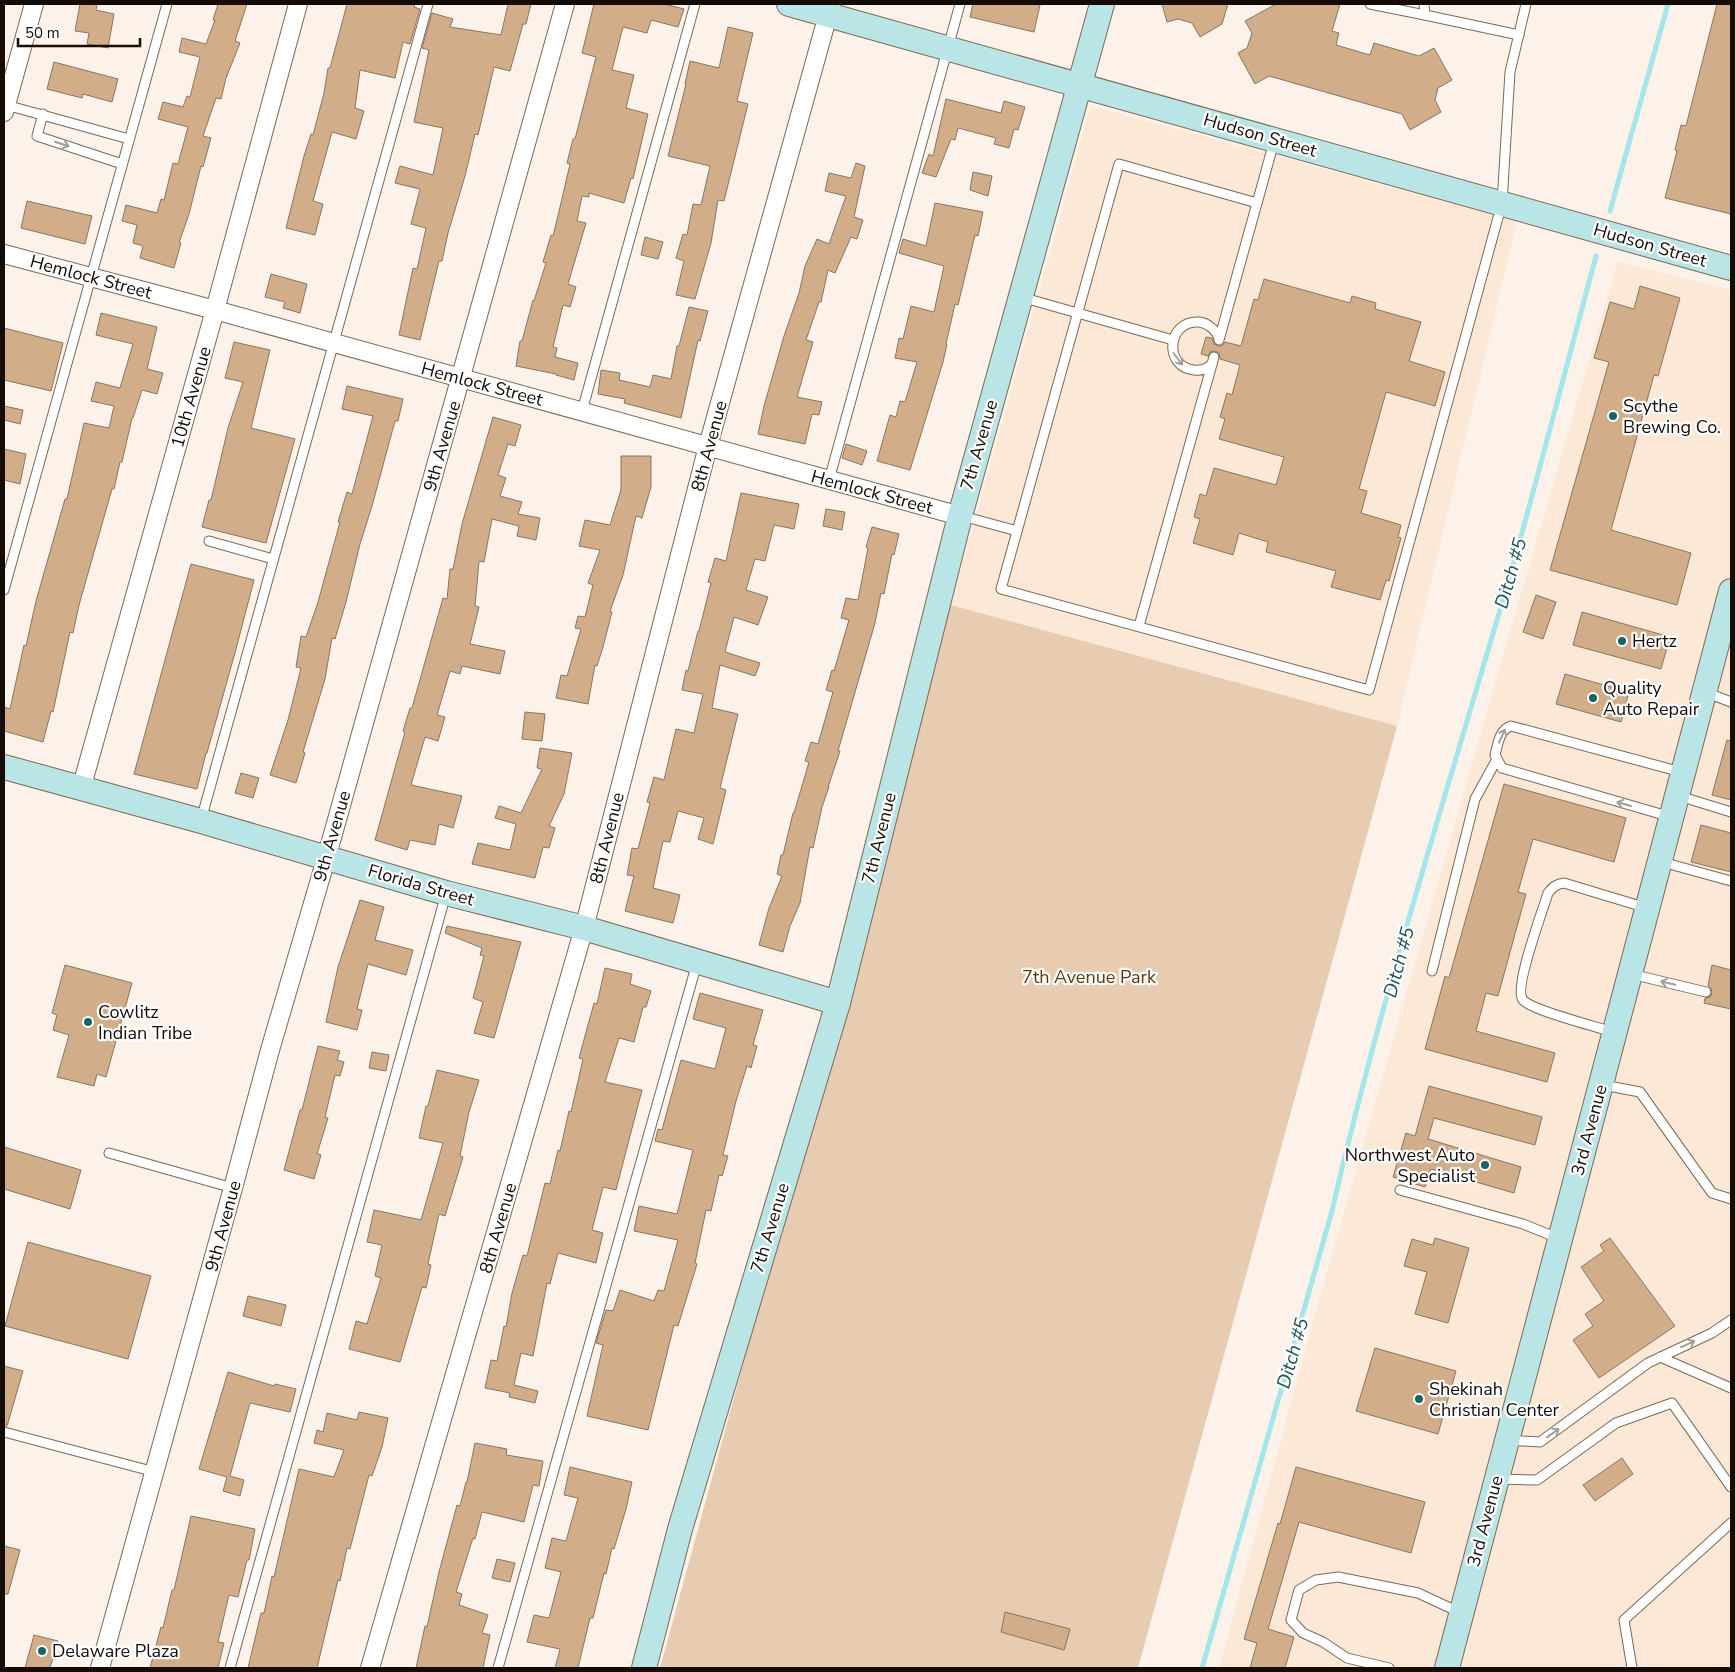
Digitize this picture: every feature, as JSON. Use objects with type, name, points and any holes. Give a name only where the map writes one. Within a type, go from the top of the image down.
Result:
[{"type":"street","points":[[5,108],[34,4]]},
{"type":"street","name":"10th Avenue","points":[[81,788],[215,310],[298,4]]},
{"type":"street","name":"9th Avenue","points":[[100,1668],[270,1050],[326,858],[565,4]]},
{"type":"street","name":"Hudson Street","points":[[789,4],[830,9],[948,47],[1731,268]]},
{"type":"street","name":"7th Avenue","points":[[644,1668],[680,1529],[838,1003],[960,516],[1102,4]]},
{"type":"street","name":"8th Avenue","points":[[370,1668],[584,928],[708,446],[830,9]]},
{"type":"street","name":"Hemlock Street","points":[[4,254],[215,310],[960,516]]},
{"type":"street","name":"3rd Avenue","points":[[1447,1668],[1683,772],[1705,692],[1721,645],[1728,618],[1731,591]]},
{"type":"street","name":"Florida Street","points":[[4,767],[201,821],[446,894],[584,928],[838,1003]]},
{"type":"lane","points":[[4,590],[167,4]]},
{"type":"lane","points":[[201,821],[428,4]]},
{"type":"lane","points":[[582,411],[695,4]]},
{"type":"lane","points":[[829,480],[960,4]]},
{"type":"lane","points":[[1370,4],[1519,35]]},
{"type":"lane","points":[[1424,4],[1425,15]]},
{"type":"lane","points":[[1257,203],[1119,164],[1001,589],[1370,690],[1502,203],[1510,72],[1526,4]]},
{"type":"lane","points":[[5,108],[43,114],[129,139]]},
{"type":"lane","points":[[43,114],[37,136],[122,164]]},
{"type":"lane","points":[[1139,626],[1213,361],[1199,370],[1190,370],[1181,365],[1175,358],[1172,349],[1173,340],[1177,331],[1184,325],[1194,322],[1212,327],[1219,339],[1275,139]]},
{"type":"lane","points":[[1021,297],[1173,340]]},
{"type":"lane","points":[[960,516],[1017,531]]},
{"type":"lane","points":[[208,541],[273,559]]},
{"type":"lane","points":[[1705,692],[1731,702]]},
{"type":"lane","points":[[1683,772],[1511,726],[1506,728],[1501,735],[1495,756],[1502,768],[1674,806],[1731,812]]},
{"type":"lane","points":[[1432,971],[1475,799],[1497,759]]},
{"type":"lane","points":[[1659,862],[1731,881]]},
{"type":"lane","points":[[1614,1033],[1539,1009],[1524,1002],[1520,996],[1522,976],[1548,894],[1558,884],[1564,883],[1647,908]]},
{"type":"lane","points":[[230,1668],[446,894]]},
{"type":"lane","points":[[498,1668],[697,962]]},
{"type":"lane","points":[[1630,974],[1706,992]]},
{"type":"lane","points":[[1601,1085],[1640,1092],[1712,1193],[1731,1199]]},
{"type":"lane","points":[[109,1153],[233,1188]]},
{"type":"lane","points":[[1400,1190],[1523,1224],[1560,1239]]},
{"type":"lane","points":[[1507,1440],[1540,1442],[1648,1363],[1712,1333],[1731,1320]]},
{"type":"lane","points":[[1660,1357],[1731,1388]]},
{"type":"lane","points":[[1496,1480],[1537,1480],[1616,1423],[1672,1403],[1731,1487]]},
{"type":"lane","points":[[4,1432],[155,1472]]},
{"type":"lane","points":[[1632,1668],[1624,1620],[1731,1523]]},
{"type":"lane","points":[[1389,1668],[1347,1658],[1323,1642],[1303,1633],[1291,1620],[1299,1590],[1316,1580],[1338,1577],[1418,1593],[1461,1613]]},
{"type":"shaded area","points":[[1091,106],[1517,221],[1397,726],[951,605]]},
{"type":"shaded area","points":[[1618,261],[1731,290],[1731,1668],[1219,1668],[1312,1325]]},
{"type":"green space","name":"7th Avenue Park","points":[[951,605],[1397,726],[1138,1668],[660,1668]]},
{"type":"building","points":[[80,4],[97,4],[96,10],[114,14],[108,48],[87,44],[89,33],[75,31]]},
{"type":"building","points":[[218,4],[247,4],[235,41],[240,43],[226,78],[221,99],[216,98],[203,136],[211,138],[179,243],[181,243],[174,268],[140,258],[143,246],[133,243],[137,225],[122,221],[126,205],[157,213],[161,199],[164,200],[173,163],[178,164],[188,127],[158,119],[163,102],[183,107],[187,96],[190,97],[200,57],[179,52],[182,38],[206,44],[215,20],[213,20]]},
{"type":"building","points":[[347,4],[415,4],[414,7],[420,9],[410,44],[403,42],[395,78],[360,70],[355,108],[364,111],[356,139],[332,132],[313,201],[323,204],[315,235],[286,228],[304,156],[311,134],[313,135],[324,93],[328,68],[330,68]]},
{"type":"building","points":[[508,4],[531,4],[526,24],[523,24],[510,71],[494,67],[478,135],[475,134],[442,261],[439,261],[420,340],[399,335],[413,268],[417,269],[426,228],[411,224],[420,189],[395,183],[400,166],[433,175],[443,128],[414,122],[429,50],[422,48],[432,13],[453,19],[450,27],[501,35]]},
{"type":"building","points":[[594,4],[664,4],[684,9],[678,27],[651,20],[647,33],[623,27],[612,70],[634,75],[626,108],[648,114],[633,179],[631,178],[624,203],[589,193],[589,197],[582,196],[577,221],[586,223],[568,284],[576,287],[570,307],[563,305],[553,347],[557,348],[555,357],[578,363],[574,380],[556,374],[516,366],[520,341],[522,341],[533,300],[546,263],[543,262],[551,235],[553,236],[570,164],[567,163],[596,57],[582,53]]},
{"type":"building","points":[[973,4],[1040,5],[1034,32],[970,17]]},
{"type":"building","points":[[1162,4],[1228,4],[1222,24],[1200,37],[1192,23],[1178,19],[1167,22]]},
{"type":"building","points":[[1276,4],[1340,4],[1332,31],[1339,33],[1336,45],[1370,55],[1374,43],[1419,56],[1434,48],[1452,80],[1438,88],[1435,100],[1441,112],[1410,130],[1402,114],[1269,76],[1255,84],[1238,53],[1247,48],[1252,33],[1245,21]]},
{"type":"building","points":[[1717,4],[1731,4],[1731,214],[1665,198],[1677,151],[1675,150],[1681,125],[1686,126]]},
{"type":"building","points":[[728,27],[753,33],[737,101],[748,104],[724,201],[718,200],[711,243],[695,299],[676,295],[684,261],[676,258],[683,234],[687,235],[693,204],[701,205],[710,166],[668,156],[690,61],[719,68]]},
{"type":"building","points":[[54,62],[118,79],[112,102],[83,94],[82,98],[47,89]]},
{"type":"building","points":[[946,99],[1001,113],[1004,101],[1025,107],[1018,130],[1014,129],[1009,148],[994,144],[996,138],[958,128],[955,140],[951,139],[936,177],[922,173],[929,154],[933,156]]},
{"type":"building","points":[[856,163],[865,166],[854,217],[863,220],[857,239],[851,237],[835,273],[828,270],[821,302],[819,302],[806,340],[813,342],[797,397],[822,402],[819,415],[812,414],[805,444],[758,434],[764,406],[784,336],[799,293],[805,266],[817,239],[829,244],[846,196],[825,191],[829,173],[851,178]]},
{"type":"building","points":[[973,172],[992,176],[988,196],[970,190]]},
{"type":"building","points":[[27,201],[92,216],[85,244],[21,228]]},
{"type":"building","points":[[935,203],[983,212],[978,236],[975,235],[958,305],[955,304],[943,362],[910,470],[877,461],[890,415],[896,417],[900,401],[905,402],[917,362],[895,358],[899,338],[903,339],[911,306],[934,312],[944,266],[899,253],[903,239],[926,246]]},
{"type":"building","points":[[645,237],[663,242],[658,259],[641,255]]},
{"type":"building","points":[[271,274],[307,284],[300,313],[283,308],[285,302],[265,297]]},
{"type":"building","points":[[1264,279],[1350,303],[1352,296],[1376,303],[1375,309],[1421,322],[1409,361],[1445,372],[1435,406],[1386,392],[1359,489],[1367,491],[1361,513],[1401,525],[1398,537],[1401,538],[1389,581],[1386,580],[1380,600],[1331,587],[1336,571],[1266,552],[1268,542],[1239,533],[1233,555],[1193,543],[1200,519],[1194,517],[1200,494],[1206,496],[1214,468],[1276,485],[1284,457],[1219,439],[1225,419],[1220,417],[1227,393],[1232,395],[1240,365],[1220,359],[1219,353],[1215,351],[1210,352],[1208,356],[1201,354],[1206,337],[1212,338],[1214,344],[1218,346],[1223,345],[1225,342],[1241,346],[1254,299],[1258,300]]},
{"type":"building","points":[[1640,286],[1680,298],[1658,376],[1654,375],[1611,530],[1691,553],[1677,605],[1550,570],[1609,362],[1594,358],[1610,302],[1634,309]]},
{"type":"building","points":[[689,307],[708,311],[700,341],[698,340],[681,418],[624,403],[625,399],[598,394],[601,370],[620,373],[619,380],[650,387],[653,375],[671,379],[677,346],[679,346]]},
{"type":"building","points":[[101,313],[157,327],[147,369],[163,373],[157,394],[142,390],[132,418],[122,462],[120,462],[114,489],[112,489],[79,605],[73,633],[70,632],[53,712],[51,711],[43,742],[4,731],[4,707],[10,709],[24,645],[26,646],[36,601],[65,499],[67,499],[84,423],[109,428],[114,406],[91,401],[96,382],[120,388],[133,344],[96,335]]},
{"type":"building","points":[[4,328],[63,343],[51,391],[4,380]]},
{"type":"building","points":[[234,342],[270,350],[251,428],[295,439],[266,543],[202,527],[209,500],[211,500],[228,428],[243,382],[225,378]]},
{"type":"building","points":[[347,386],[403,399],[360,544],[346,602],[335,639],[332,638],[325,679],[303,752],[305,753],[296,783],[270,775],[288,720],[301,668],[296,667],[301,636],[306,637],[318,602],[340,522],[338,522],[347,492],[352,494],[373,416],[342,409]]},
{"type":"building","points":[[4,406],[23,410],[20,424],[4,420]]},
{"type":"building","points":[[493,417],[521,425],[515,446],[508,444],[498,475],[506,478],[500,496],[522,502],[518,514],[540,518],[536,540],[517,536],[519,526],[492,519],[484,562],[479,561],[475,606],[479,607],[470,644],[505,651],[500,674],[462,666],[460,674],[450,671],[437,715],[445,717],[438,741],[425,737],[411,785],[462,796],[453,828],[439,824],[435,845],[410,840],[407,850],[375,840],[405,732],[403,731],[410,708],[412,708],[443,598],[447,599],[450,569],[453,569],[462,524]]},
{"type":"building","points":[[846,444],[867,451],[862,465],[842,458]]},
{"type":"building","points":[[4,449],[26,454],[20,484],[4,480]]},
{"type":"building","points":[[621,456],[651,456],[651,487],[642,518],[636,516],[623,575],[610,611],[612,612],[603,647],[597,666],[595,665],[588,704],[556,698],[561,675],[567,676],[581,629],[575,628],[578,616],[585,617],[593,585],[588,583],[600,550],[579,546],[585,520],[610,525],[621,490]]},
{"type":"building","points":[[741,493],[799,504],[794,529],[774,525],[765,561],[755,559],[746,590],[768,597],[758,625],[734,617],[725,652],[760,663],[755,676],[720,665],[712,708],[738,714],[720,788],[726,790],[713,844],[698,839],[704,818],[678,811],[670,842],[663,841],[653,888],[680,895],[673,923],[625,911],[634,876],[627,875],[632,848],[638,849],[650,803],[647,802],[654,777],[664,780],[676,729],[694,733],[703,694],[682,690],[711,583],[708,582],[715,558],[726,561]]},
{"type":"building","points":[[826,509],[845,512],[842,530],[823,526]]},
{"type":"building","points":[[872,527],[899,534],[894,555],[892,554],[884,594],[881,593],[875,623],[838,751],[840,751],[822,807],[813,848],[810,847],[800,903],[790,926],[783,952],[759,945],[769,908],[782,876],[777,874],[809,762],[805,761],[811,742],[818,744],[833,692],[826,690],[832,670],[834,671],[849,620],[841,618],[846,598],[858,600],[868,548],[866,547]]},
{"type":"building","points":[[191,564],[254,580],[197,789],[134,774]]},
{"type":"building","points":[[1536,595],[1556,602],[1543,639],[1523,632]]},
{"type":"building","name":"Hertz","points":[[1582,612],[1670,637],[1661,669],[1573,645]]},
{"type":"building","name":"Quality Auto Repair","points":[[1565,674],[1629,692],[1621,722],[1556,704]]},
{"type":"building","points":[[525,712],[545,714],[542,741],[522,739]]},
{"type":"building","points":[[1727,740],[1731,741],[1731,800],[1712,795]]},
{"type":"building","points":[[540,748],[572,753],[564,794],[549,826],[555,828],[549,848],[543,847],[535,878],[472,864],[478,843],[510,850],[516,824],[495,818],[499,806],[521,813],[542,769],[537,768]]},
{"type":"building","points":[[241,773],[259,778],[253,798],[235,793]]},
{"type":"building","points":[[1504,784],[1626,818],[1614,862],[1533,839],[1518,892],[1526,894],[1498,996],[1486,993],[1476,1031],[1555,1053],[1547,1082],[1425,1049],[1445,976],[1449,978]]},
{"type":"building","points":[[1701,825],[1731,833],[1731,872],[1691,862]]},
{"type":"building","points":[[360,900],[384,907],[375,940],[413,950],[406,975],[368,964],[357,1009],[362,1010],[357,1030],[326,1022],[338,967]]},
{"type":"building","points":[[447,926],[521,942],[494,1038],[474,1033],[483,1002],[473,998],[484,956],[480,955],[482,948],[445,933]]},
{"type":"building","name":"Cowlitz Indian Tribe","points":[[65,965],[132,983],[106,1077],[97,1074],[94,1086],[57,1077],[69,1035],[53,1030],[57,1015],[52,1013]]},
{"type":"building","points":[[1712,965],[1731,970],[1731,1009],[1704,1003],[1705,998],[1710,997],[1712,993],[1711,988],[1708,986]]},
{"type":"building","points":[[605,968],[632,974],[630,984],[651,991],[646,1007],[643,1007],[634,1042],[619,1038],[605,1082],[642,1090],[616,1190],[603,1187],[592,1230],[603,1233],[596,1263],[558,1253],[550,1284],[547,1283],[533,1356],[521,1353],[514,1385],[538,1391],[535,1403],[509,1397],[510,1393],[485,1388],[491,1360],[497,1361],[512,1293],[523,1255],[527,1256],[545,1183],[550,1184],[558,1150],[560,1151],[583,1059],[579,1058],[594,1003],[597,1004]]},
{"type":"building","points":[[700,993],[763,1010],[753,1045],[757,1046],[751,1068],[747,1066],[736,1101],[723,1155],[728,1156],[722,1176],[719,1175],[711,1211],[706,1210],[695,1263],[697,1264],[678,1326],[674,1325],[648,1430],[587,1416],[603,1345],[596,1343],[606,1310],[613,1311],[620,1290],[654,1301],[658,1290],[664,1291],[678,1240],[634,1231],[639,1206],[677,1214],[693,1150],[655,1141],[658,1129],[662,1130],[681,1060],[715,1069],[726,1028],[693,1019]]},
{"type":"building","points":[[318,1046],[340,1051],[337,1060],[344,1062],[340,1076],[335,1075],[325,1117],[328,1118],[317,1154],[321,1155],[314,1179],[284,1170]]},
{"type":"building","points":[[372,1052],[389,1055],[386,1071],[369,1068]]},
{"type":"building","points":[[437,1070],[479,1080],[469,1112],[460,1156],[463,1157],[445,1216],[439,1214],[428,1264],[431,1265],[426,1288],[422,1287],[400,1362],[349,1349],[356,1321],[367,1324],[381,1278],[375,1276],[382,1245],[367,1242],[374,1210],[421,1220],[443,1143],[419,1138]]},
{"type":"building","points":[[1429,1086],[1542,1117],[1535,1145],[1434,1118],[1428,1139],[1521,1167],[1514,1193],[1431,1169],[1425,1187],[1393,1177],[1406,1133],[1415,1136]]},
{"type":"building","points":[[4,1147],[81,1170],[70,1209],[4,1189]]},
{"type":"building","points":[[1435,1238],[1469,1248],[1448,1323],[1415,1314],[1427,1272],[1404,1266],[1412,1239],[1433,1245]]},
{"type":"building","points":[[1610,1238],[1675,1326],[1599,1378],[1573,1340],[1593,1326],[1585,1314],[1604,1301],[1581,1267],[1604,1251],[1600,1245]]},
{"type":"building","points":[[28,1242],[151,1276],[128,1359],[5,1326]]},
{"type":"building","points":[[248,1296],[286,1305],[281,1326],[243,1316]]},
{"type":"building","points":[[1375,1348],[1456,1371],[1438,1434],[1356,1411]]},
{"type":"building","points":[[4,1366],[23,1371],[7,1426],[4,1426]]},
{"type":"building","points":[[228,1372],[274,1386],[275,1384],[296,1389],[290,1412],[250,1403],[230,1476],[244,1480],[240,1496],[223,1491],[227,1477],[199,1469]]},
{"type":"building","points":[[359,1412],[388,1418],[382,1447],[372,1476],[369,1475],[350,1549],[347,1548],[317,1668],[248,1668],[261,1613],[264,1613],[272,1576],[274,1577],[299,1469],[334,1477],[344,1450],[314,1443],[317,1430],[323,1432],[327,1413],[357,1420]]},
{"type":"building","points":[[475,1443],[507,1449],[506,1455],[543,1461],[539,1486],[533,1485],[524,1522],[482,1512],[475,1539],[473,1538],[456,1592],[462,1594],[459,1605],[488,1615],[482,1633],[490,1635],[483,1668],[416,1668],[425,1626],[427,1627],[457,1505],[460,1506],[467,1482]]},
{"type":"building","points":[[1622,1458],[1633,1474],[1595,1501],[1583,1485]]},
{"type":"building","points":[[570,1467],[632,1482],[614,1549],[612,1548],[606,1574],[604,1573],[593,1618],[590,1618],[578,1668],[555,1668],[560,1649],[527,1642],[534,1615],[549,1618],[561,1572],[545,1568],[552,1538],[566,1541],[578,1498],[564,1495]]},
{"type":"building","points":[[1296,1467],[1425,1502],[1411,1553],[1299,1522],[1268,1629],[1294,1637],[1285,1668],[1250,1668],[1257,1643],[1244,1639]]},
{"type":"building","points":[[191,1516],[255,1529],[249,1560],[247,1560],[238,1597],[229,1595],[218,1642],[224,1643],[218,1668],[150,1668],[161,1627],[163,1628],[172,1590],[174,1590]]},
{"type":"building","points":[[4,1546],[20,1550],[8,1594],[4,1594]]},
{"type":"building","points":[[497,1559],[515,1563],[510,1582],[492,1578]]},
{"type":"building","points":[[1005,1612],[1070,1629],[1064,1650],[1001,1632]]},
{"type":"building","name":"Delaware Plaza","points":[[34,1635],[58,1641],[50,1668],[25,1668]]},
{"type":"waterway","points":[[1610,211],[1668,4]]},
{"type":"waterway","name":"Ditch #5","points":[[1202,1668],[1332,1211],[1372,1049],[1512,569],[1596,256]]},
{"type":"place","name":"Scythe Brewing Co.","points":[[1613,416]]},
{"type":"place","name":"Hertz","points":[[1622,641]]},
{"type":"place","name":"Quality Auto Repair","points":[[1593,698]]},
{"type":"place","name":"Cowlitz Indian Tribe","points":[[88,1022]]},
{"type":"place","name":"Northwest Auto Specialist","points":[[1485,1165]]},
{"type":"place","name":"Shekinah Christian Center","points":[[1419,1399]]},
{"type":"place","name":"Delaware Plaza","points":[[42,1651]]}]
